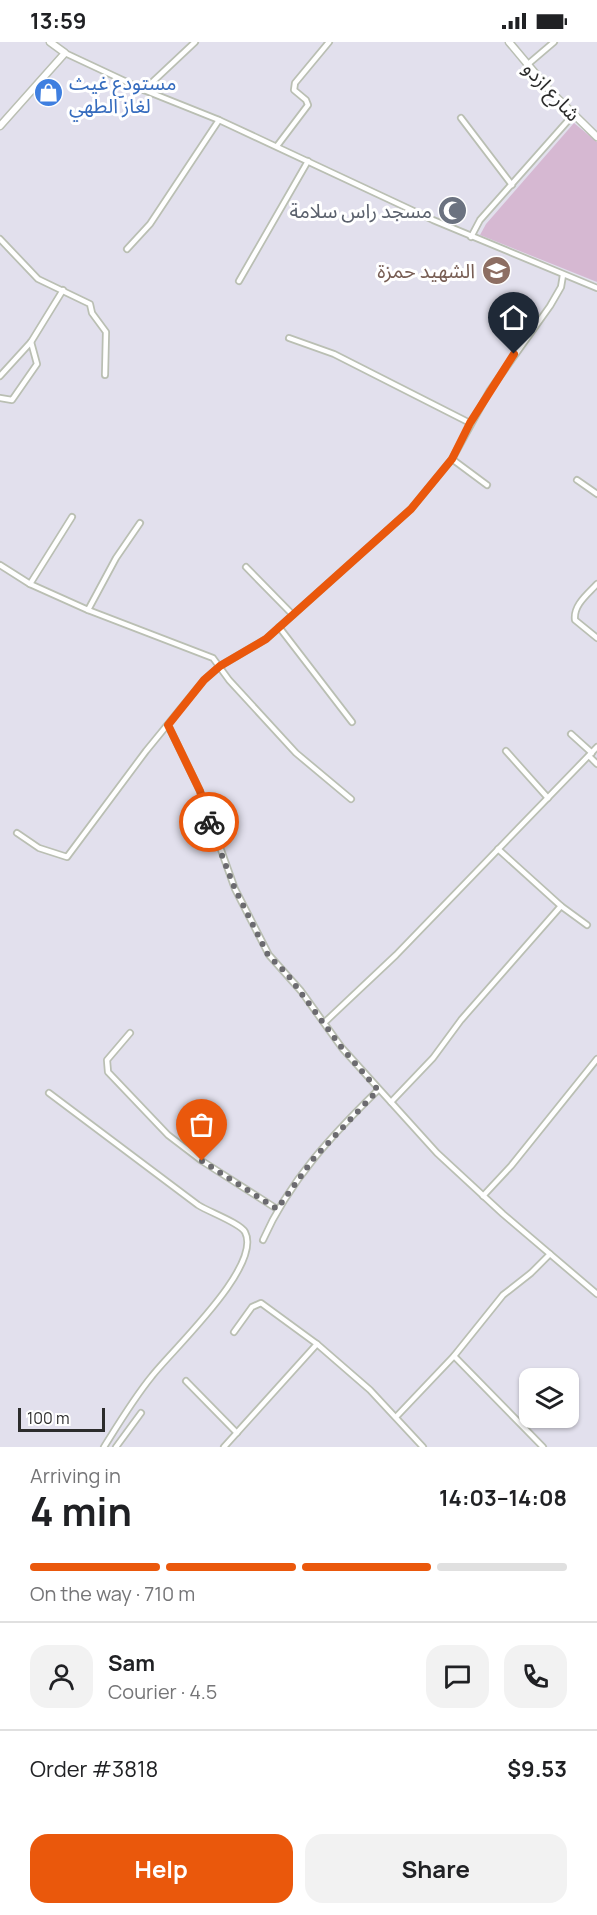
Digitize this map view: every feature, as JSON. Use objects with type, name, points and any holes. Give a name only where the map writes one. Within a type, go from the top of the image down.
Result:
[{"type":"street","points":[[50,42],[65,53],[144,90],[277,146],[471,237],[597,288]]},
{"type":"street","points":[[144,90],[195,42]]},
{"type":"street","points":[[277,146],[308,105],[306,100],[294,90],[295,83],[329,42]]},
{"type":"street","name":"شارع ازدو","points":[[509,42],[573,115],[597,137]]},
{"type":"street","points":[[527,65],[554,42]]},
{"type":"street","points":[[0,126],[65,53]]},
{"type":"street","points":[[471,237],[480,220],[573,115]]},
{"type":"street","points":[[461,118],[512,185]]},
{"type":"street","points":[[127,249],[150,224],[219,120]]},
{"type":"street","points":[[239,281],[308,160]]},
{"type":"street","points":[[0,239],[38,279],[85,300],[104,328],[105,375]]},
{"type":"street","points":[[17,833],[39,848],[67,857],[204,680],[220,666],[252,649],[279,627],[411,509],[452,459],[470,423],[550,306],[561,286],[563,275]]},
{"type":"street","points":[[0,376],[31,342],[63,290]]},
{"type":"street","points":[[289,338],[334,354],[470,423]]},
{"type":"street","points":[[0,398],[12,400],[37,363],[31,342]]},
{"type":"street","points":[[452,459],[487,485]]},
{"type":"street","points":[[577,480],[597,494]]},
{"type":"street","points":[[30,584],[72,518]]},
{"type":"street","points":[[88,610],[116,558],[140,523]]},
{"type":"street","points":[[0,565],[30,584],[88,610],[213,658],[296,753],[351,799]]},
{"type":"street","points":[[246,567],[293,615]]},
{"type":"street","points":[[597,584],[580,603],[574,616],[597,638]]},
{"type":"street","points":[[279,627],[352,722]]},
{"type":"street","points":[[168,725],[200,791],[235,889],[268,955],[287,974],[325,1022],[342,1048],[437,1153],[483,1196],[597,1294]]},
{"type":"street","points":[[571,734],[597,764]]},
{"type":"street","points":[[325,1022],[396,955],[597,747]]},
{"type":"street","points":[[506,751],[548,798]]},
{"type":"street","points":[[498,849],[561,906],[587,926]]},
{"type":"street","points":[[391,1102],[434,1058],[461,1020],[561,906]]},
{"type":"street","points":[[130,1033],[107,1060],[108,1072],[164,1132],[202,1161],[277,1209]]},
{"type":"street","points":[[483,1196],[511,1166],[597,1059]]},
{"type":"street","points":[[263,1240],[277,1209],[314,1158],[378,1090]]},
{"type":"street","points":[[49,1093],[198,1205],[243,1228],[247,1238],[243,1260],[233,1280],[199,1323],[150,1378],[104,1447]]},
{"type":"street","points":[[396,1417],[454,1356],[503,1294],[531,1273],[550,1254]]},
{"type":"street","points":[[234,1332],[252,1306],[261,1303],[317,1344],[370,1390],[423,1447]]},
{"type":"street","points":[[224,1447],[317,1344]]},
{"type":"street","points":[[454,1356],[543,1447]]},
{"type":"street","points":[[186,1382],[237,1433]]},
{"type":"street","points":[[116,1447],[141,1413]]},
{"type":"shaded area","points":[[574,123],[597,142],[597,282],[480,235],[486,224]]},
{"type":"way so far","points":[[202,1161],[236,1180],[277,1209],[314,1158],[351,1116],[378,1090],[342,1048],[325,1022],[287,974],[268,955],[235,889],[209,822]]},
{"type":"place","name":"مستودع غيث لغاز الطهي","points":[[48,93]]},
{"type":"place","name":"مسجد راس سلامة","points":[[453,210]]},
{"type":"place","name":"الشهيد حمزة","points":[[496,270]]},
{"type":"route","points":[[209,822],[200,791],[168,725],[204,680],[220,666],[266,639],[411,509],[452,459],[470,423],[514,354]]}]
